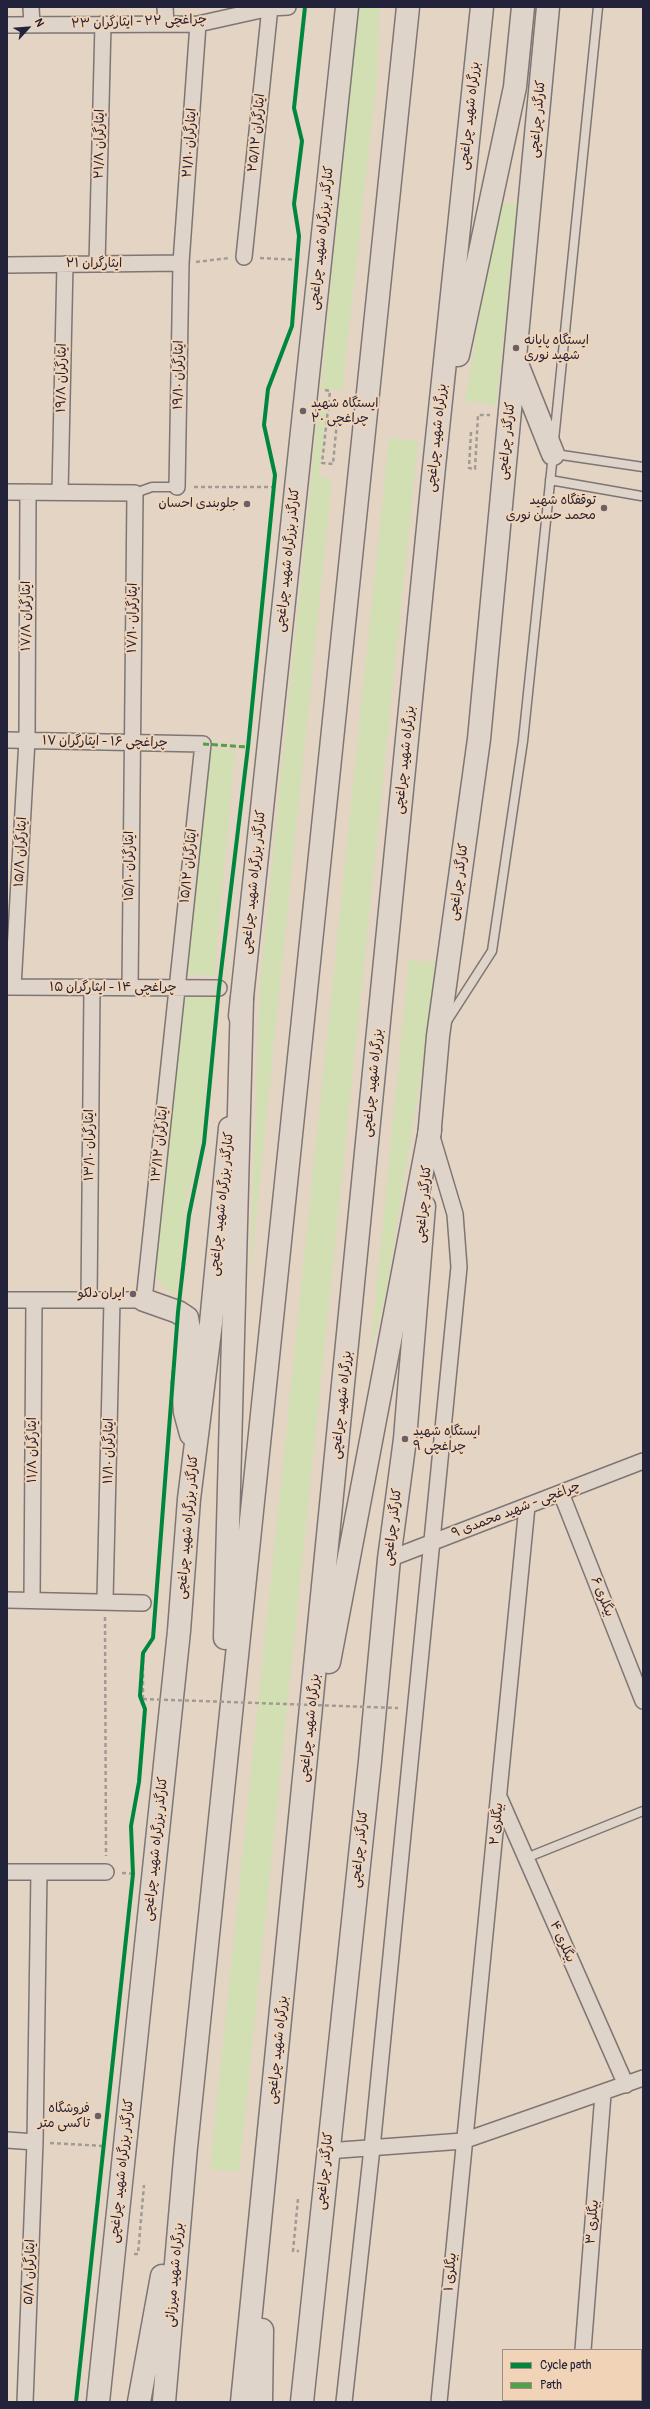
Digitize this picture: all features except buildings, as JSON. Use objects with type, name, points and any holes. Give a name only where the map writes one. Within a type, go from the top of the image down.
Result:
[{"type":"main road","name":"کنارگذر بزرگراه شهید چراغچی","points":[[98,2402],[110,2146],[143,1874],[179,1631],[195,1451],[211,1323],[242,998],[347,7]]},
{"type":"main road","points":[[396,7],[396,122]]},
{"type":"main road","points":[[139,2402],[186,2147],[408,7]]},
{"type":"main road","name":"بزرگراه شهید چراغچی","points":[[267,2159],[434,468],[482,7]]},
{"type":"main road","points":[[434,468],[515,87],[523,7]]},
{"type":"main road","name":"کنارگذر چراغچی","points":[[302,2402],[327,2151],[369,1769],[389,1559],[405,1439],[438,1036],[479,739],[548,7]]},
{"type":"main road","points":[[515,360],[553,454]]},
{"type":"main road","points":[[220,1813],[242,998]]},
{"type":"main road","points":[[303,1803],[430,1130]]},
{"type":"main road","points":[[144,1300],[178,1312],[187,1318],[189,1329],[183,1383],[185,1412],[195,1451]]},
{"type":"main road","name":"بزرگراه شهید میرزائی","points":[[164,2402],[186,2147]]},
{"type":"main road","points":[[242,2402],[267,2159]]},
{"type":"main road","points":[[261,2402],[267,2159]]},
{"type":"street","points":[[32,7],[32,25]]},
{"type":"street","points":[[166,7],[166,24]]},
{"type":"street","name":"چراغچی ۲۲ - ایثارگران ۲۳","points":[[7,25],[198,24],[270,8],[288,7]]},
{"type":"street","name":"ایثارگران ۲۵/۱۲","points":[[244,257],[270,8]]},
{"type":"street","name":"ایثارگران ۲۱/۸","points":[[97,264],[103,24]]},
{"type":"street","name":"ایثارگران ۲۱/۱۰","points":[[181,263],[198,24]]},
{"type":"street","name":"ایثارگران ۲۱","points":[[7,265],[181,263]]},
{"type":"street","name":"ایثارگران ۱۹/۱۰","points":[[177,487],[181,263]]},
{"type":"street","name":"ایثارگران ۱۹/۸","points":[[60,492],[65,264]]},
{"type":"street","points":[[7,492],[135,493]]},
{"type":"street","name":"ایثارگران ۱۷/۸","points":[[27,740],[28,492]]},
{"type":"street","name":"ایثارگران ۱۷/۱۰","points":[[131,743],[135,493]]},
{"type":"street","name":"چراغچی ۱۶ - ایثارگران ۱۷","points":[[7,740],[203,744]]},
{"type":"street","name":"ایثارگران ۱۵/۸","points":[[10,987],[27,740]]},
{"type":"street","name":"ایثارگران ۱۵/۱۰","points":[[130,988],[131,743]]},
{"type":"street","name":"ایثارگران ۱۵/۱۲","points":[[176,988],[203,744]]},
{"type":"street","name":"چراغچی ۱۴ - ایثارگران ۱۵","points":[[10,987],[92,989],[219,988]]},
{"type":"street","name":"ایثارگران ۱۳/۱۲","points":[[144,1300],[176,988]]},
{"type":"street","name":"ایثارگران ۱۳/۱۰","points":[[89,1300],[92,989]]},
{"type":"street","points":[[344,2402],[372,2148],[459,1267],[455,1214],[430,1130]]},
{"type":"street","points":[[7,1300],[144,1300]]},
{"type":"street","name":"ایثارگران ۱۱/۸","points":[[32,1599],[34,1300]]},
{"type":"street","name":"ایثارگران ۱۱/۱۰","points":[[105,1600],[112,1301]]},
{"type":"street","name":"۹ چراغچی - شهید محمدی","points":[[389,1559],[643,1461]]},
{"type":"street","name":"بیگلری ۶","points":[[560,1493],[643,1701]]},
{"type":"street","name":"بیگلری ۲","points":[[463,2141],[500,1798],[527,1506]]},
{"type":"street","points":[[7,1600],[105,1600],[143,1603]]},
{"type":"street","name":"بیگلری ۴","points":[[500,1798],[626,2085]]},
{"type":"street","points":[[7,1872],[106,1872]]},
{"type":"street","name":"ایثارگران ۵/۸","points":[[25,2402],[35,2142],[39,1872]]},
{"type":"street","points":[[327,2151],[463,2141],[603,2094],[643,2078]]},
{"type":"street","name":"بیگلری ۳","points":[[583,2349],[603,2094]]},
{"type":"street","points":[[7,2140],[35,2142]]},
{"type":"street","name":"بیگلری ۱","points":[[439,2402],[463,2141]]},
{"type":"lane","points":[[438,1036],[492,950],[523,741],[590,98],[598,7]]},
{"type":"lane","points":[[553,454],[643,467]]},
{"type":"lane","points":[[550,480],[641,496]]},
{"type":"lane","points":[[135,493],[152,487],[177,487]]},
{"type":"lane","points":[[526,1858],[643,1811]]},
{"type":"path","points":[[295,267],[297,254]]},
{"type":"path","points":[[181,263],[244,257],[319,261]]},
{"type":"path","points":[[330,391],[322,463],[333,464],[337,421]]},
{"type":"path","points":[[471,432],[469,468],[475,469],[478,415]]},
{"type":"path","points":[[273,495],[274,481]]},
{"type":"path","points":[[177,487],[296,487]]},
{"type":"path","points":[[105,1600],[106,1872],[143,1874]]},
{"type":"path","points":[[146,1648],[143,1653],[140,1696],[143,1701],[398,1708]]},
{"type":"path","points":[[133,1866],[143,1874]]},
{"type":"path","points":[[132,1881],[143,1874]]},
{"type":"path","points":[[35,2142],[110,2146]]},
{"type":"green space","points":[[358,7],[379,7],[377,76],[342,390],[321,389]]},
{"type":"green space","points":[[501,203],[517,205],[496,405],[465,401],[489,260]]},
{"type":"green space","points":[[319,404],[327,405],[319,477],[332,479],[249,1287],[260,983]]},
{"type":"green space","points":[[389,438],[418,441],[239,2172],[210,2169]]},
{"type":"green space","points":[[207,748],[235,751],[214,976],[185,973]]},
{"type":"green space","points":[[409,960],[439,964],[385,1296],[370,1354]]},
{"type":"green space","points":[[181,994],[215,996],[201,1140],[187,1197],[176,1293],[166,1290],[157,1277],[157,1254]]},
{"type":"marked path","points":[[203,744],[248,747]]},
{"type":"cycle path","points":[[76,2402],[133,1874],[131,1826],[139,1782],[145,1709],[140,1696],[143,1653],[153,1638],[178,1312],[189,1215],[204,1143],[219,988],[248,747],[275,475],[264,425],[268,389],[292,326],[299,236],[294,204],[302,141],[294,108],[305,7]]},
{"type":"place","name":"ایستگاه پایانه شهید نوری","points":[[516,348]]},
{"type":"place","name":"ایستگاه شهید چراغچی ۲۰","points":[[303,411]]},
{"type":"place","name":"جلوبندی احسان","points":[[247,504]]},
{"type":"place","name":"توقفگاه شهید محمد حسن نوری","points":[[604,508]]},
{"type":"place","name":"ایران دلکو","points":[[133,1294]]},
{"type":"place","name":"ایستگاه شهید چراغچی ۹","points":[[405,1439]]},
{"type":"place","name":"فروشگاه تاکسی متر","points":[[98,2116]]}]
